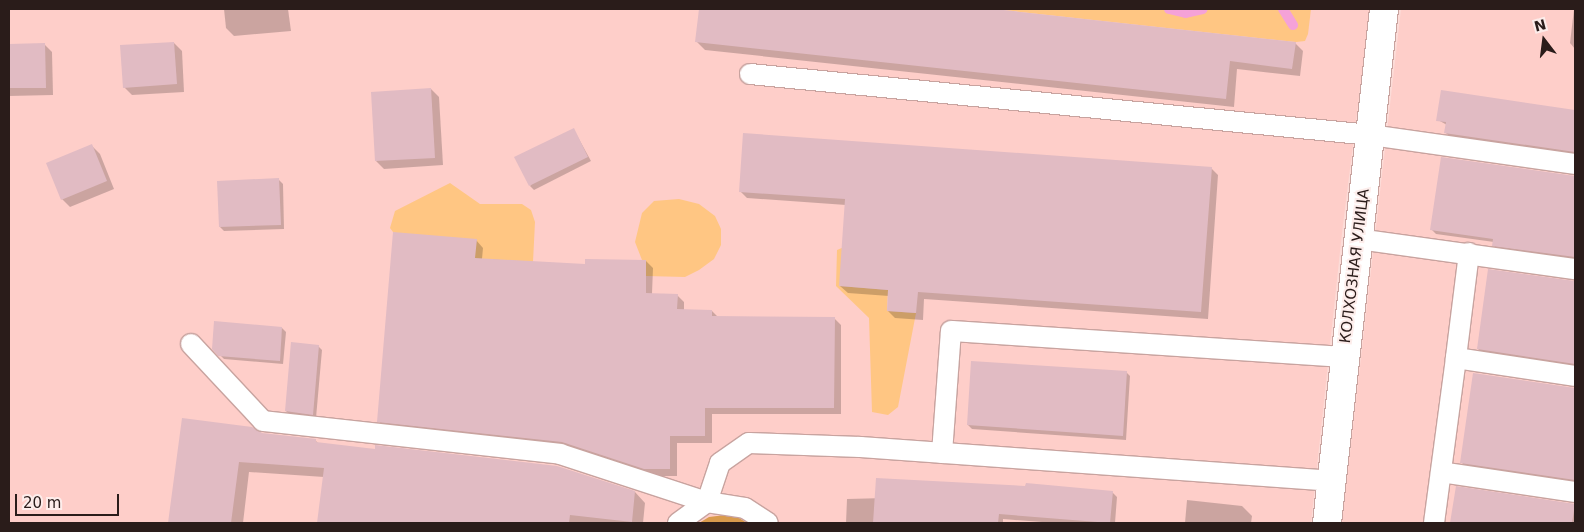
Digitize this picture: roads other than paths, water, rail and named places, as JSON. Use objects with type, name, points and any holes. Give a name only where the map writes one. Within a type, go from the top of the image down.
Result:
[{"type":"street","name":"КОЛХОЗНАЯ УЛИЦА","points":[[1327,523],[1384,9]]},
{"type":"lane","points":[[750,74],[1371,135],[1575,164]]},
{"type":"lane","points":[[1358,238],[1575,269]]},
{"type":"lane","points":[[1434,523],[1469,253]]},
{"type":"lane","points":[[942,453],[951,331],[1345,357]]},
{"type":"lane","points":[[191,344],[263,422],[560,454],[707,502],[745,508],[768,523]]},
{"type":"lane","points":[[1456,358],[1575,376]]},
{"type":"lane","points":[[678,523],[707,502],[720,463],[750,443],[860,447],[1332,482]]},
{"type":"lane","points":[[1441,472],[1575,492]]},
{"type":"waterway","points":[[1169,9],[1186,13],[1203,9]]},
{"type":"waterway","points":[[1283,9],[1293,25]]}]
